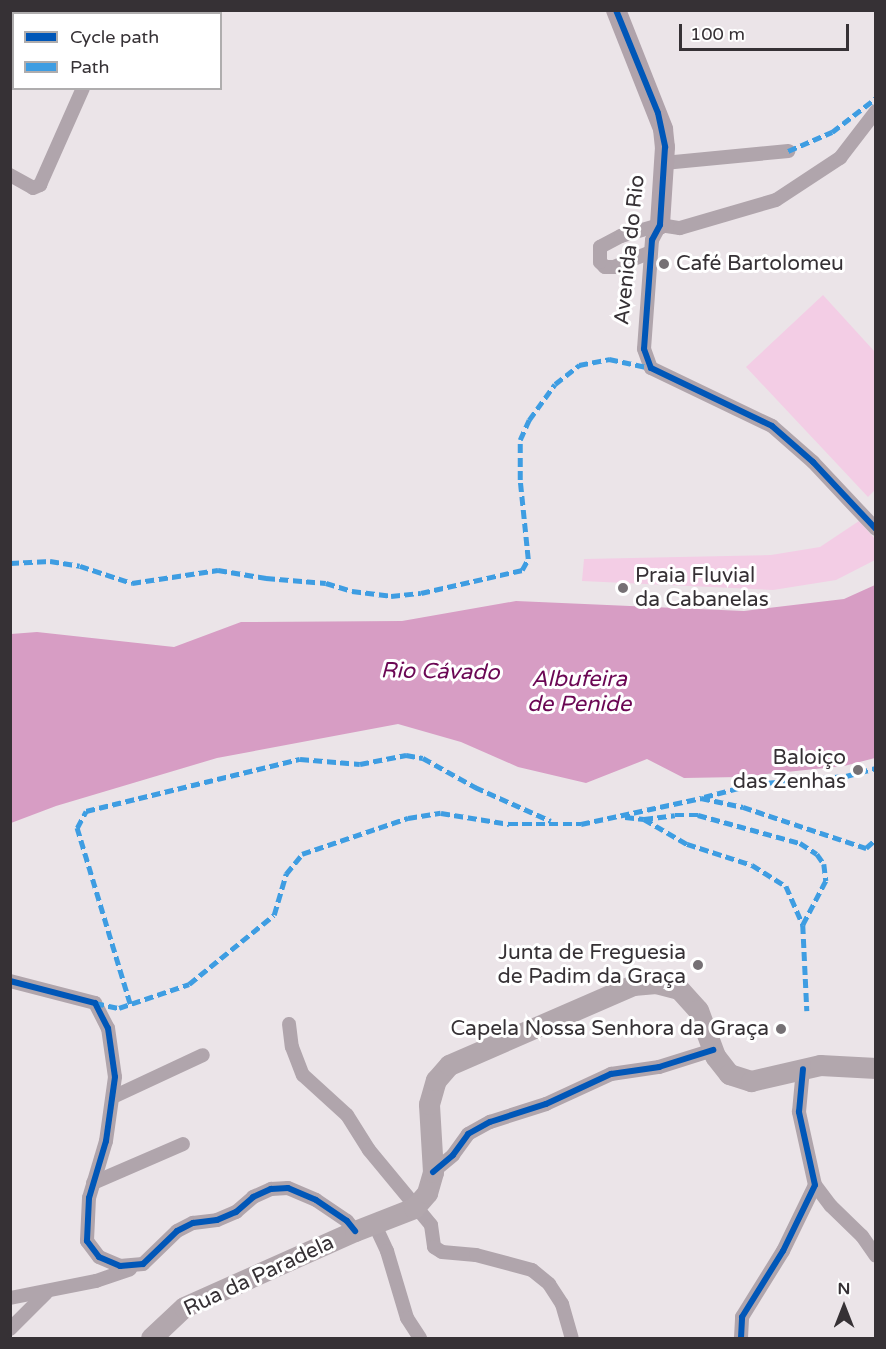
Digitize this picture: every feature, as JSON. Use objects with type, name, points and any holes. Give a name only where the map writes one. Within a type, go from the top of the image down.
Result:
[{"type":"main road","points":[[414,1208],[428,1193],[432,1172],[429,1104],[436,1080],[449,1065],[633,985],[656,983],[680,989],[698,1010],[713,1050],[729,1074],[751,1081],[820,1065],[876,1068]]},
{"type":"main road","name":"Rua da Paradela","points":[[151,1338],[184,1307],[374,1222],[414,1208]]},
{"type":"street","name":"Avenida do Rio","points":[[616,10],[660,121],[665,147],[660,225],[652,240],[644,349],[651,368],[772,426],[813,462],[876,528]]},
{"type":"street","points":[[10,175],[33,188],[40,185],[82,90]]},
{"type":"street","points":[[651,252],[614,267],[605,267],[600,262],[600,248],[605,242],[660,225],[680,228],[776,200],[840,158],[876,111]]},
{"type":"street","points":[[664,163],[788,151]]},
{"type":"street","points":[[10,981],[95,1003],[108,1028],[115,1077],[106,1142],[89,1198],[87,1241],[99,1257],[120,1266],[143,1264]]},
{"type":"street","points":[[289,1024],[292,1047],[303,1075],[347,1116],[369,1150],[414,1208],[431,1225],[435,1247],[442,1252],[476,1255],[532,1270],[549,1284],[562,1304],[572,1338]]},
{"type":"street","points":[[432,1172],[453,1155],[468,1134],[490,1122],[546,1104],[611,1074],[659,1067],[713,1050]]},
{"type":"street","points":[[112,1097],[203,1055]]},
{"type":"street","points":[[803,1069],[799,1112],[815,1185],[831,1206],[862,1236],[876,1256]]},
{"type":"street","points":[[93,1184],[183,1144]]},
{"type":"street","points":[[741,1338],[742,1317],[783,1251],[815,1185]]},
{"type":"street","points":[[10,1298],[46,1293],[96,1281],[143,1264],[177,1231],[193,1223],[217,1220],[236,1212],[253,1197],[271,1188],[288,1188],[316,1200],[347,1221],[355,1231]]},
{"type":"street","points":[[374,1222],[387,1251],[407,1318],[420,1338]]},
{"type":"street","points":[[10,1329],[46,1293]]},
{"type":"shaded area","points":[[823,295],[875,352],[875,490],[868,497],[746,367]]},
{"type":"shaded area","points":[[859,521],[875,539],[875,560],[836,580],[773,590],[582,581],[584,559],[771,555],[820,547]]},
{"type":"water","name":"Albufeira de Penide","points":[[875,585],[875,758],[844,766],[739,777],[684,778],[647,759],[586,783],[518,767],[461,742],[398,724],[217,758],[56,806],[11,823],[11,634],[37,632],[174,647],[241,622],[402,621],[516,601],[744,611],[844,599]]},
{"type":"marked path","points":[[788,151],[832,132],[876,98]]},
{"type":"marked path","points":[[10,563],[50,561],[80,566],[132,583],[218,570],[266,578],[326,583],[352,591],[391,596],[421,593],[522,570],[528,559],[520,480],[520,440],[529,420],[555,384],[579,365],[609,359],[651,368]]},
{"type":"marked path","points":[[130,1004],[77,828],[86,811],[300,759],[360,764],[406,755],[423,758],[475,787],[551,821]]},
{"type":"marked path","points":[[704,797],[754,784],[846,776],[876,768]]},
{"type":"marked path","points":[[95,1003],[119,1008],[189,984],[274,915],[286,874],[302,854],[408,818],[441,813],[509,824],[581,824],[701,798],[743,807],[866,848],[876,839]]},
{"type":"marked path","points":[[625,817],[644,819],[698,815],[800,843],[817,854],[824,864],[826,881],[803,925],[807,1011]]},
{"type":"marked path","points":[[644,819],[687,844],[752,865],[786,886],[803,925]]},
{"type":"cycle path","points":[[616,10],[658,113],[665,147],[660,225],[652,240],[644,349],[651,368],[772,426],[813,462],[876,529]]},
{"type":"cycle path","points":[[10,981],[95,1003],[108,1028],[115,1077],[106,1141],[89,1198],[87,1241],[99,1257],[120,1266],[143,1264],[177,1231],[193,1223],[217,1220],[236,1212],[253,1197],[271,1189],[288,1188],[316,1200],[347,1221],[355,1231]]},
{"type":"cycle path","points":[[433,1172],[453,1155],[468,1134],[490,1122],[546,1104],[611,1074],[659,1067],[713,1050]]},
{"type":"cycle path","points":[[741,1338],[742,1317],[783,1251],[815,1185],[799,1112],[803,1069]]},
{"type":"place","name":"Café Bartolomeu","points":[[664,264]]},
{"type":"place","name":"Praia Fluvial da Cabanelas","points":[[623,588]]},
{"type":"place","name":"Baloiço das Zenhas","points":[[858,770]]},
{"type":"place","name":"Junta de Freguesia de Padim da Graça","points":[[698,965]]},
{"type":"place","name":"Capela Nossa Senhora da Graça","points":[[781,1029]]},
{"type":"water label","name":"Rio Cávado","points":[[440,672]]}]
